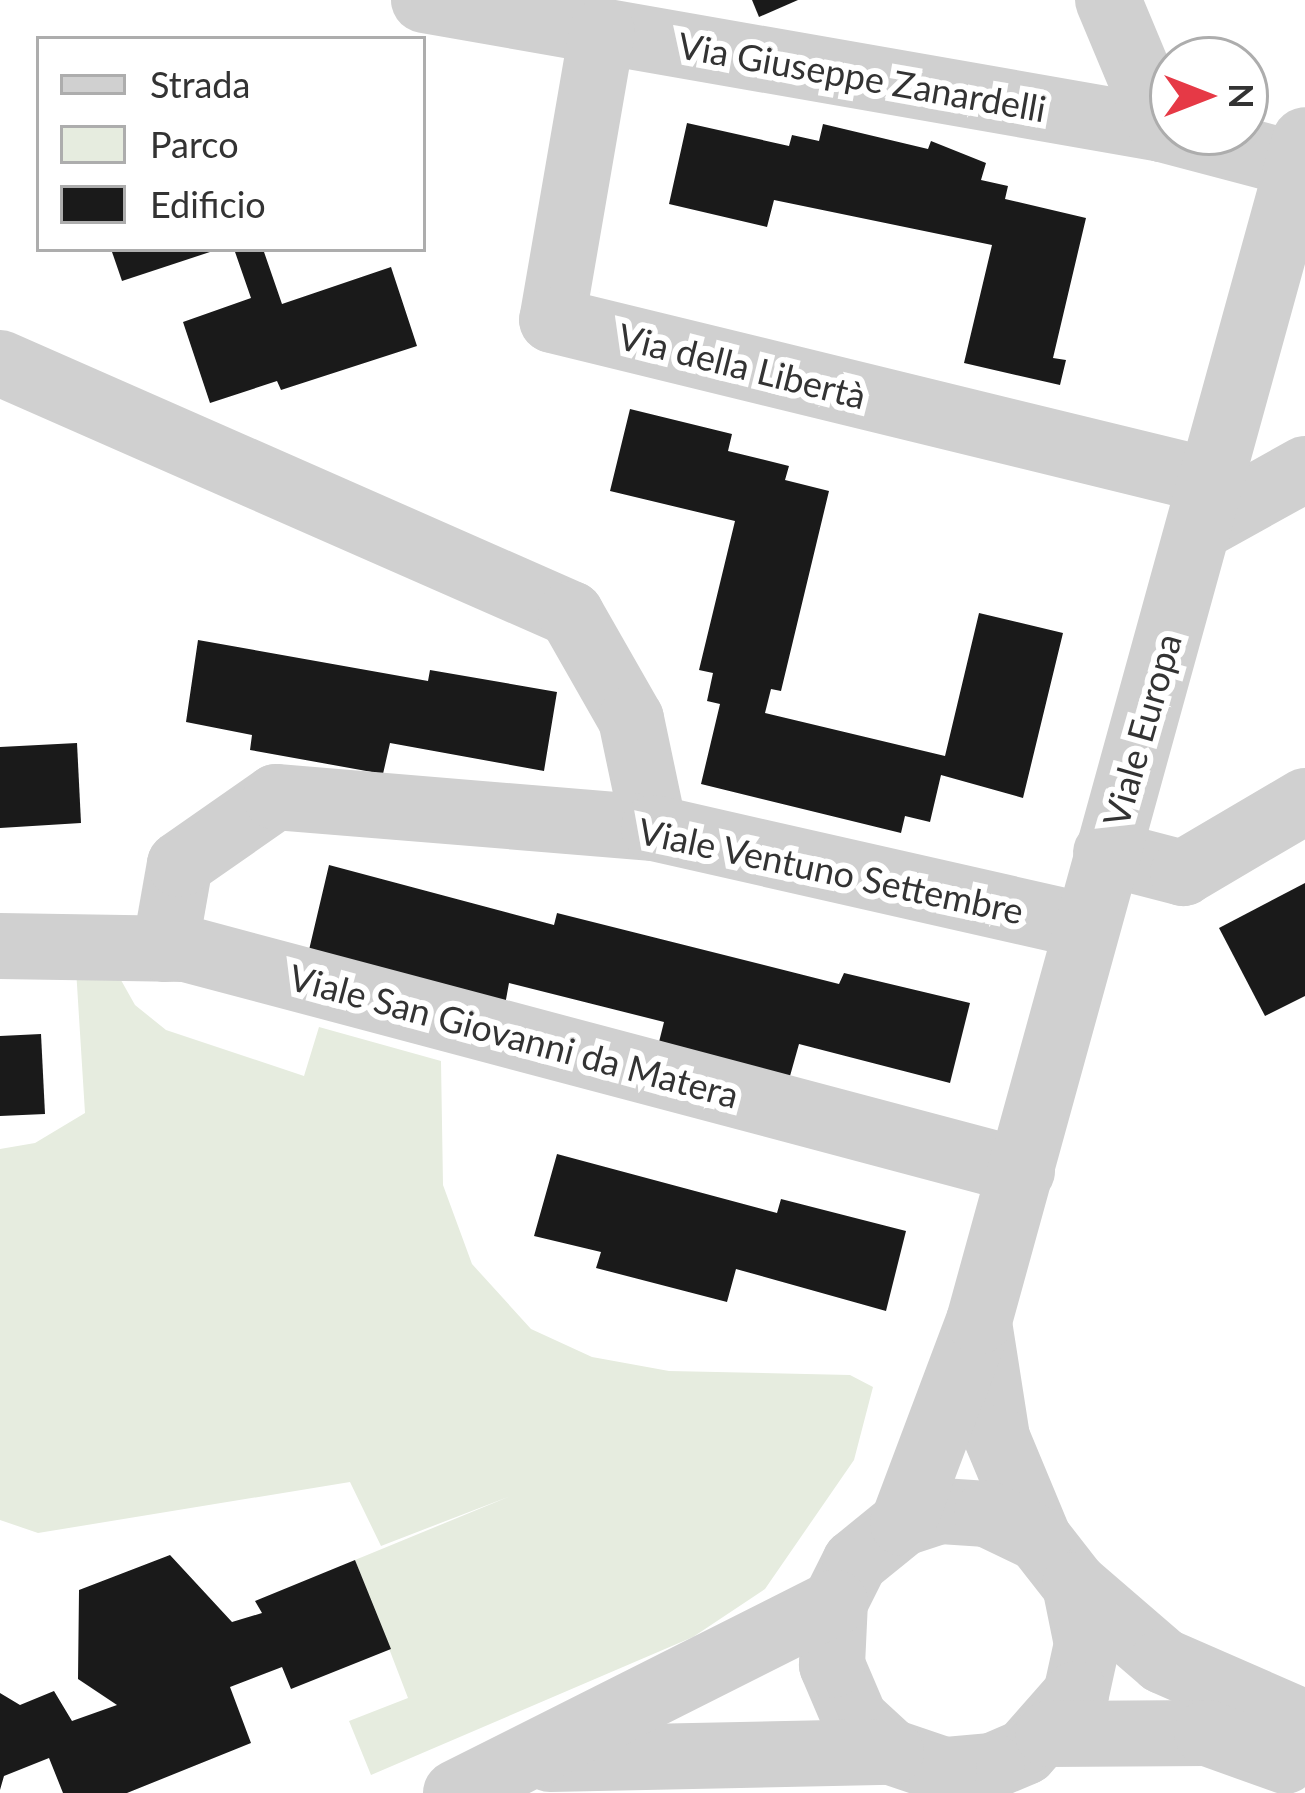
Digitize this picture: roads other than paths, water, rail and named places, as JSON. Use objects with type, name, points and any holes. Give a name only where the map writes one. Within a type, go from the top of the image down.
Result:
[{"type":"street","name":"Via Giuseppe Zanardelli","points":[[424,0],[1149,127]]},
{"type":"street","points":[[1108,0],[1149,98]]},
{"type":"street","name":"Via della Libertà","points":[[602,32],[552,320],[1208,505]]},
{"type":"street","name":"Via Giuseppe Zanardelli","points":[[1269,147],[1302,152]]},
{"type":"street","name":"Viale Europa","points":[[902,1523],[979,1321],[1302,152]]},
{"type":"street","points":[[0,363],[571,614],[631,719],[654,829]]},
{"type":"street","points":[[1208,505],[1305,469]]},
{"type":"street","name":"Viale Ventuno Settembre","points":[[165,949],[180,864],[276,797],[654,829],[1085,926]]},
{"type":"street","points":[[1106,853],[1183,873],[1305,801]]},
{"type":"street","name":"Viale San Giovanni da Matera","points":[[0,946],[165,949],[1022,1171]]},
{"type":"street","points":[[979,1321],[997,1438],[1057,1562],[1087,1644],[1076,1694],[1027,1765]]},
{"type":"street","points":[[891,1751],[841,1694],[832,1665],[835,1602],[855,1562],[902,1523],[941,1511],[987,1514],[1057,1562],[1163,1660],[1305,1724]]},
{"type":"street","points":[[456,1793],[534,1759],[835,1602]]},
{"type":"street","points":[[534,1759],[891,1751],[944,1769],[1027,1765],[1207,1732],[1305,1768]]}]
